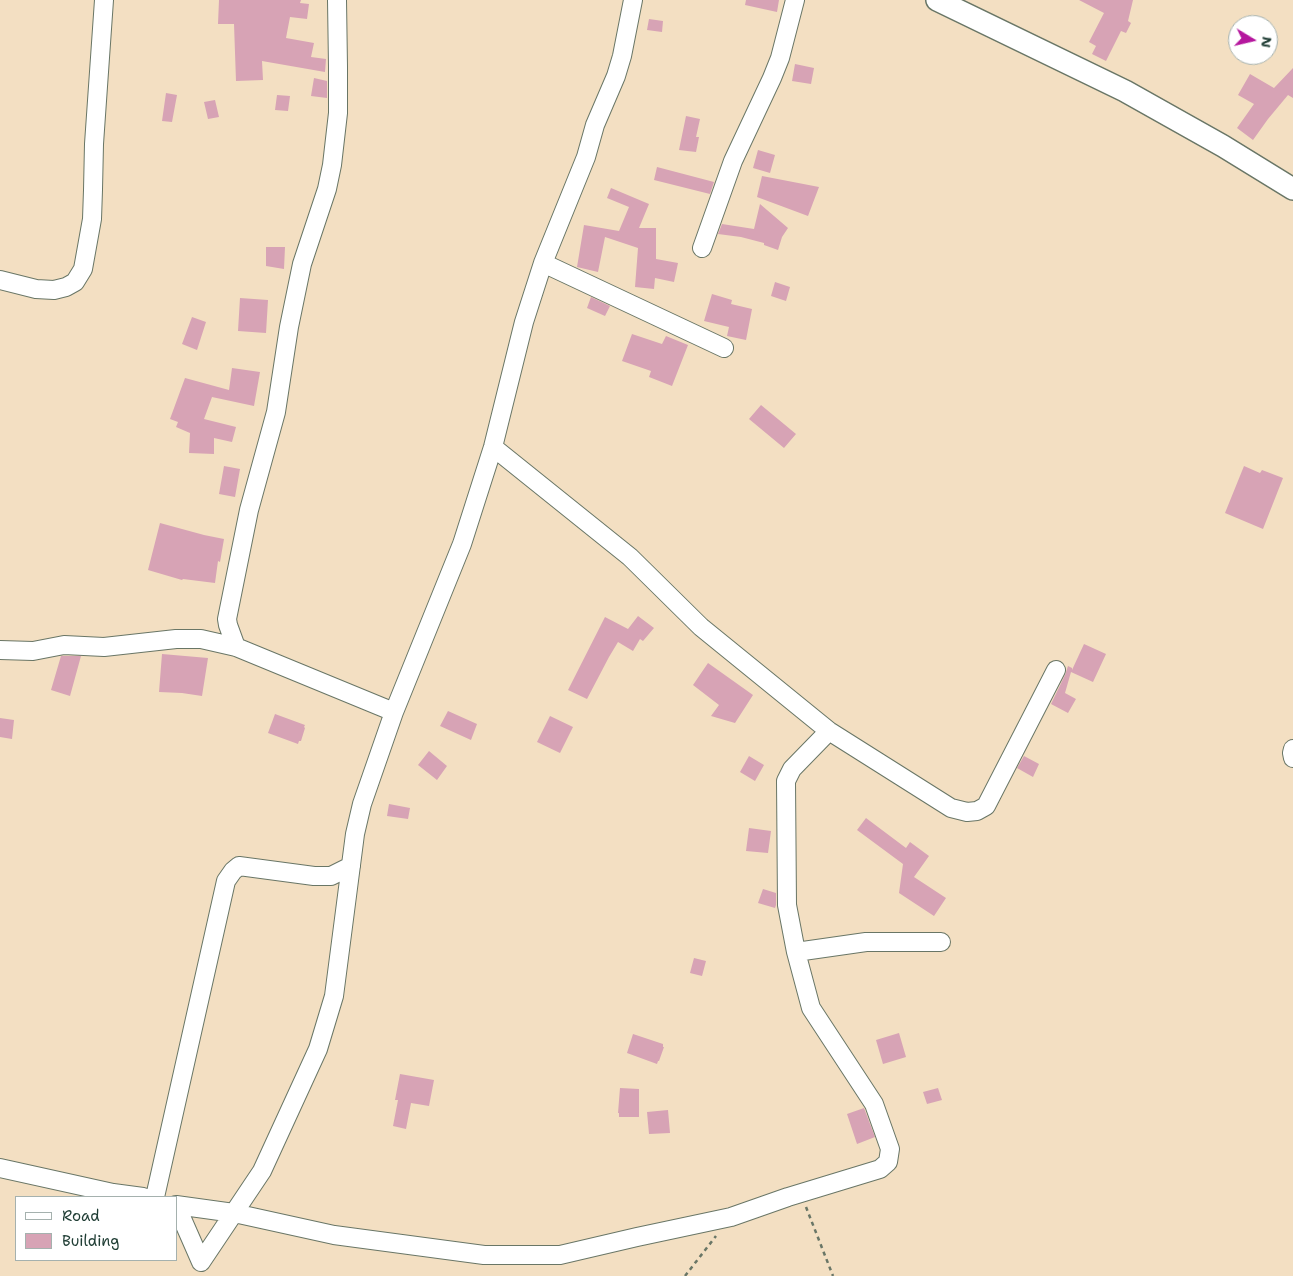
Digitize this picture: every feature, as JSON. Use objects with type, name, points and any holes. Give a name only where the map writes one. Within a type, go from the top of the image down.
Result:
[{"type":"main road","points":[[937,0],[1125,90],[1223,146],[1293,189]]},
{"type":"street","points":[[0,280],[36,289],[54,290],[75,282],[83,269],[92,219],[94,144],[104,0]]},
{"type":"street","points":[[236,647],[227,619],[247,519],[276,412],[289,327],[302,264],[327,189],[332,165],[338,114],[337,0]]},
{"type":"street","points":[[178,1210],[200,1262],[262,1171],[318,1049],[334,996],[355,834],[362,804],[394,712],[462,544],[493,447],[524,322],[543,263],[586,156],[595,125],[616,76],[633,0]]},
{"type":"street","points":[[702,248],[733,162],[780,58],[795,0]]},
{"type":"street","points":[[543,263],[724,348]]},
{"type":"street","points":[[493,447],[630,557],[701,627],[829,731],[951,808],[967,812],[977,811],[986,806],[1056,670]]},
{"type":"street","points":[[0,650],[33,652],[64,645],[104,647],[176,639],[201,639],[236,647],[394,712]]},
{"type":"street","points":[[178,1205],[234,1213],[334,1235],[484,1255],[560,1255],[731,1217],[800,1193],[880,1169],[888,1162],[890,1149],[874,1104],[810,1008],[796,952],[788,905],[786,781],[792,769],[829,731]]},
{"type":"street","points":[[1293,749],[1293,758]]},
{"type":"street","points":[[155,1196],[226,881],[239,866],[314,876],[331,876],[351,866]]},
{"type":"street","points":[[796,952],[866,942],[941,942]]},
{"type":"street","points":[[0,1168],[135,1196]]},
{"type":"path","points":[[800,1193],[832,1276]]},
{"type":"path","points":[[685,1276],[731,1217]]},
{"type":"building","points":[[219,0],[301,0],[300,3],[309,4],[307,19],[290,17],[286,38],[314,43],[311,57],[326,59],[325,72],[262,61],[263,80],[236,81],[234,24],[218,24]]},
{"type":"building","points":[[746,0],[779,0],[777,12],[745,5]]},
{"type":"building","points":[[1079,0],[1133,0],[1128,21],[1131,23],[1126,33],[1121,31],[1106,61],[1092,54],[1096,46],[1089,42],[1104,13]]},
{"type":"building","points":[[649,19],[663,21],[662,32],[647,30]]},
{"type":"building","points":[[795,64],[814,68],[811,84],[792,81]]},
{"type":"building","points":[[1293,68],[1293,98],[1288,95],[1253,140],[1237,128],[1254,104],[1238,95],[1250,74],[1274,88]]},
{"type":"building","points":[[314,78],[327,81],[327,98],[311,96]]},
{"type":"building","points":[[166,93],[177,95],[172,122],[162,121]]},
{"type":"building","points":[[277,95],[290,96],[288,111],[275,110]]},
{"type":"building","points":[[215,100],[219,117],[208,119],[204,102]]},
{"type":"building","points":[[686,116],[700,119],[696,137],[699,137],[696,152],[679,150]]},
{"type":"building","points":[[758,150],[775,155],[770,173],[753,168]]},
{"type":"building","points":[[657,167],[714,182],[710,194],[654,180]]},
{"type":"building","points":[[762,176],[819,187],[808,216],[757,197]]},
{"type":"building","points":[[611,188],[649,204],[639,228],[656,228],[656,259],[678,263],[674,282],[655,278],[654,289],[635,287],[638,248],[605,237],[598,272],[577,267],[584,225],[619,231],[629,207],[607,198]]},
{"type":"building","points":[[760,204],[788,228],[782,237],[778,250],[764,245],[764,243],[718,234],[722,224],[754,229]]},
{"type":"building","points":[[266,247],[285,247],[284,269],[266,266]]},
{"type":"building","points":[[775,282],[790,287],[786,301],[771,296]]},
{"type":"building","points":[[712,294],[732,300],[731,304],[752,309],[746,340],[727,336],[729,327],[704,321]]},
{"type":"building","points":[[591,297],[610,306],[605,316],[587,308]]},
{"type":"building","points":[[240,298],[268,300],[266,333],[238,331]]},
{"type":"building","points":[[192,317],[206,322],[197,350],[182,344]]},
{"type":"building","points":[[632,334],[662,344],[666,336],[688,345],[672,386],[649,377],[651,371],[622,361]]},
{"type":"building","points":[[232,368],[260,372],[254,406],[212,397],[204,419],[236,427],[232,442],[214,438],[214,454],[189,453],[190,433],[176,427],[178,422],[170,419],[185,378],[229,390]]},
{"type":"building","points":[[761,405],[796,434],[784,448],[749,419]]},
{"type":"building","points":[[224,466],[240,469],[235,497],[219,494]]},
{"type":"building","points":[[1244,466],[1260,473],[1262,470],[1283,478],[1263,529],[1225,513]]},
{"type":"building","points":[[160,523],[224,539],[215,583],[182,580],[148,570]]},
{"type":"building","points":[[638,616],[654,628],[643,641],[640,639],[633,651],[618,642],[587,699],[568,690],[605,617],[628,629]]},
{"type":"building","points":[[1084,644],[1106,654],[1093,682],[1071,672],[1065,693],[1076,699],[1068,713],[1051,704],[1068,666],[1072,670]]},
{"type":"building","points":[[162,654],[208,658],[202,696],[159,692]]},
{"type":"building","points":[[61,656],[81,656],[70,696],[51,690]]},
{"type":"building","points":[[708,663],[753,695],[735,723],[711,716],[719,705],[693,685]]},
{"type":"building","points":[[448,711],[477,724],[471,740],[440,726]]},
{"type":"building","points":[[275,714],[305,725],[301,741],[298,744],[268,733]]},
{"type":"building","points":[[550,716],[573,727],[560,753],[537,742]]},
{"type":"building","points":[[0,718],[14,720],[12,739],[0,737]]},
{"type":"building","points":[[429,751],[447,766],[437,780],[418,765]]},
{"type":"building","points":[[749,756],[764,765],[755,781],[740,772]]},
{"type":"building","points":[[1024,756],[1039,764],[1033,777],[1017,768]]},
{"type":"building","points":[[389,804],[410,808],[408,819],[387,816]]},
{"type":"building","points":[[866,818],[906,848],[910,842],[929,856],[914,877],[946,898],[934,916],[899,893],[903,864],[857,830]]},
{"type":"building","points":[[749,828],[771,831],[768,853],[746,851]]},
{"type":"building","points":[[763,889],[776,893],[775,908],[758,903]]},
{"type":"building","points":[[694,958],[706,961],[702,976],[690,973]]},
{"type":"building","points":[[899,1033],[906,1057],[883,1064],[876,1040]]},
{"type":"building","points":[[633,1034],[663,1044],[664,1047],[657,1064],[627,1053]]},
{"type":"building","points":[[400,1074],[434,1080],[429,1106],[411,1103],[406,1129],[393,1126]]},
{"type":"building","points":[[620,1088],[639,1089],[639,1117],[619,1117]]},
{"type":"building","points":[[938,1088],[942,1100],[927,1104],[923,1092]]},
{"type":"building","points":[[864,1108],[875,1137],[857,1144],[847,1114]]},
{"type":"building","points":[[668,1110],[670,1133],[649,1134],[647,1112]]}]
